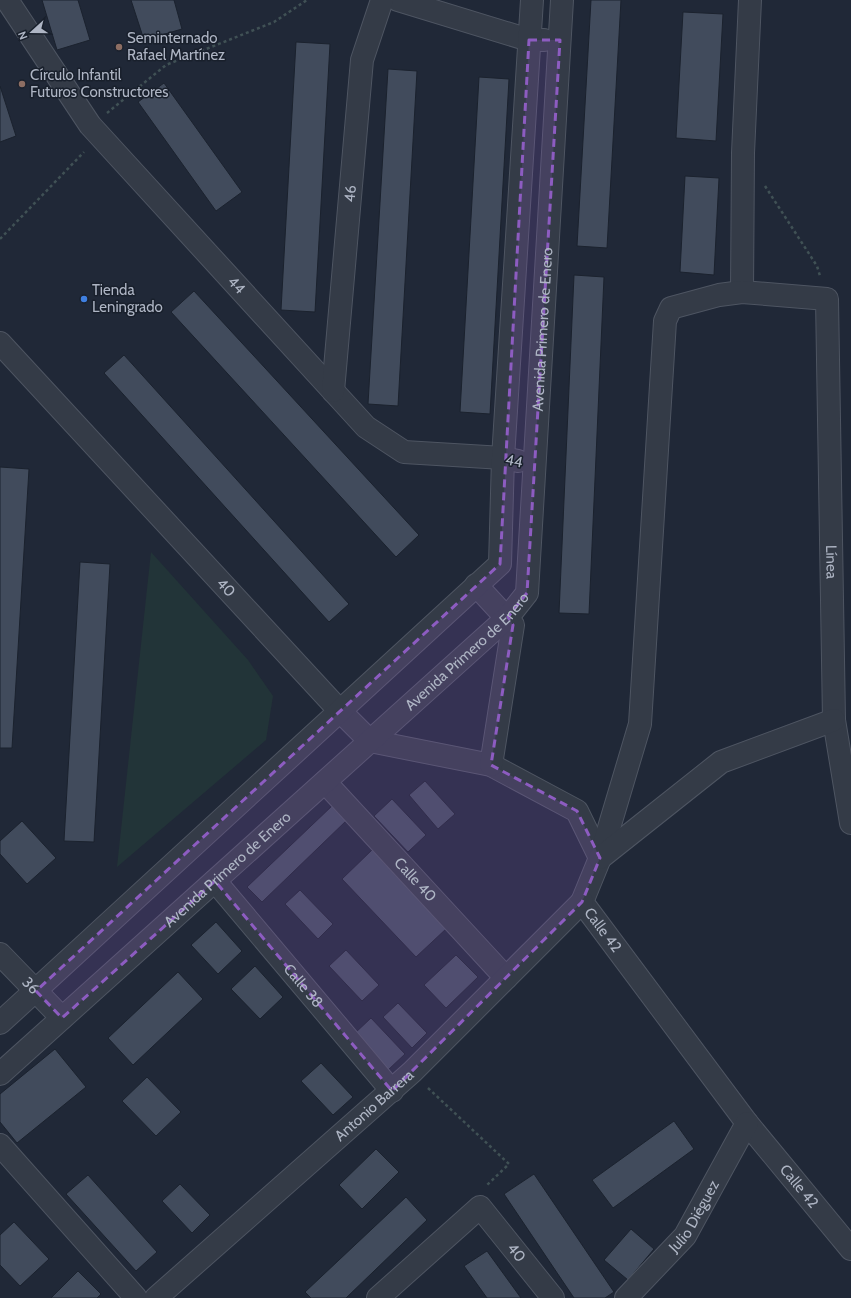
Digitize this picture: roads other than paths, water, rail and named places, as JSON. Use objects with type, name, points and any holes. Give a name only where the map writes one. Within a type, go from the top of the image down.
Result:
[{"type":"street","name":"44","points":[[7,0],[95,131],[366,427],[404,452],[503,458],[534,465]]},
{"type":"street","name":"46","points":[[333,391],[362,60],[382,0]]},
{"type":"street","points":[[398,0],[530,40],[560,40]]},
{"type":"street","name":"Avenida Primero de Enero","points":[[0,1023],[339,710],[500,564],[503,458],[532,0]]},
{"type":"street","name":"Avenida Primero de Enero","points":[[0,1074],[508,617],[527,593],[562,0]]},
{"type":"street","points":[[742,292],[743,152],[750,0]]},
{"type":"street","name":"Línea","points":[[742,292],[827,299],[834,720],[851,823]]},
{"type":"street","name":"Calle 42","points":[[742,292],[719,295],[671,308],[665,321],[640,724],[600,858],[582,902],[746,1123],[842,1224],[851,1249]]},
{"type":"street","name":"40","points":[[0,343],[339,710],[370,741]]},
{"type":"street","points":[[476,585],[508,617],[513,625],[491,765]]},
{"type":"street","points":[[370,741],[491,765],[578,811],[600,858],[721,762],[834,720]]},
{"type":"street","name":"Calle 40","points":[[325,782],[506,978]]},
{"type":"street","name":"Calle 38","points":[[215,881],[392,1091]]},
{"type":"street","name":"Antonio Barrera","points":[[156,1298],[392,1091],[582,902]]},
{"type":"street","name":"36","points":[[0,954],[62,1018]]},
{"type":"street","name":"Julio Diéguez","points":[[626,1298],[685,1236],[746,1123]]},
{"type":"street","points":[[0,1145],[136,1298]]},
{"type":"street","name":"40","points":[[378,1298],[480,1207],[553,1298]]},
{"type":"place","name":"Seminternado Rafael Martínez","points":[[119,47]]},
{"type":"place","name":"Círculo Infantil Futuros Constructores","points":[[22,84]]},
{"type":"place","name":"Tienda Leningrado","points":[[84,299]]}]
